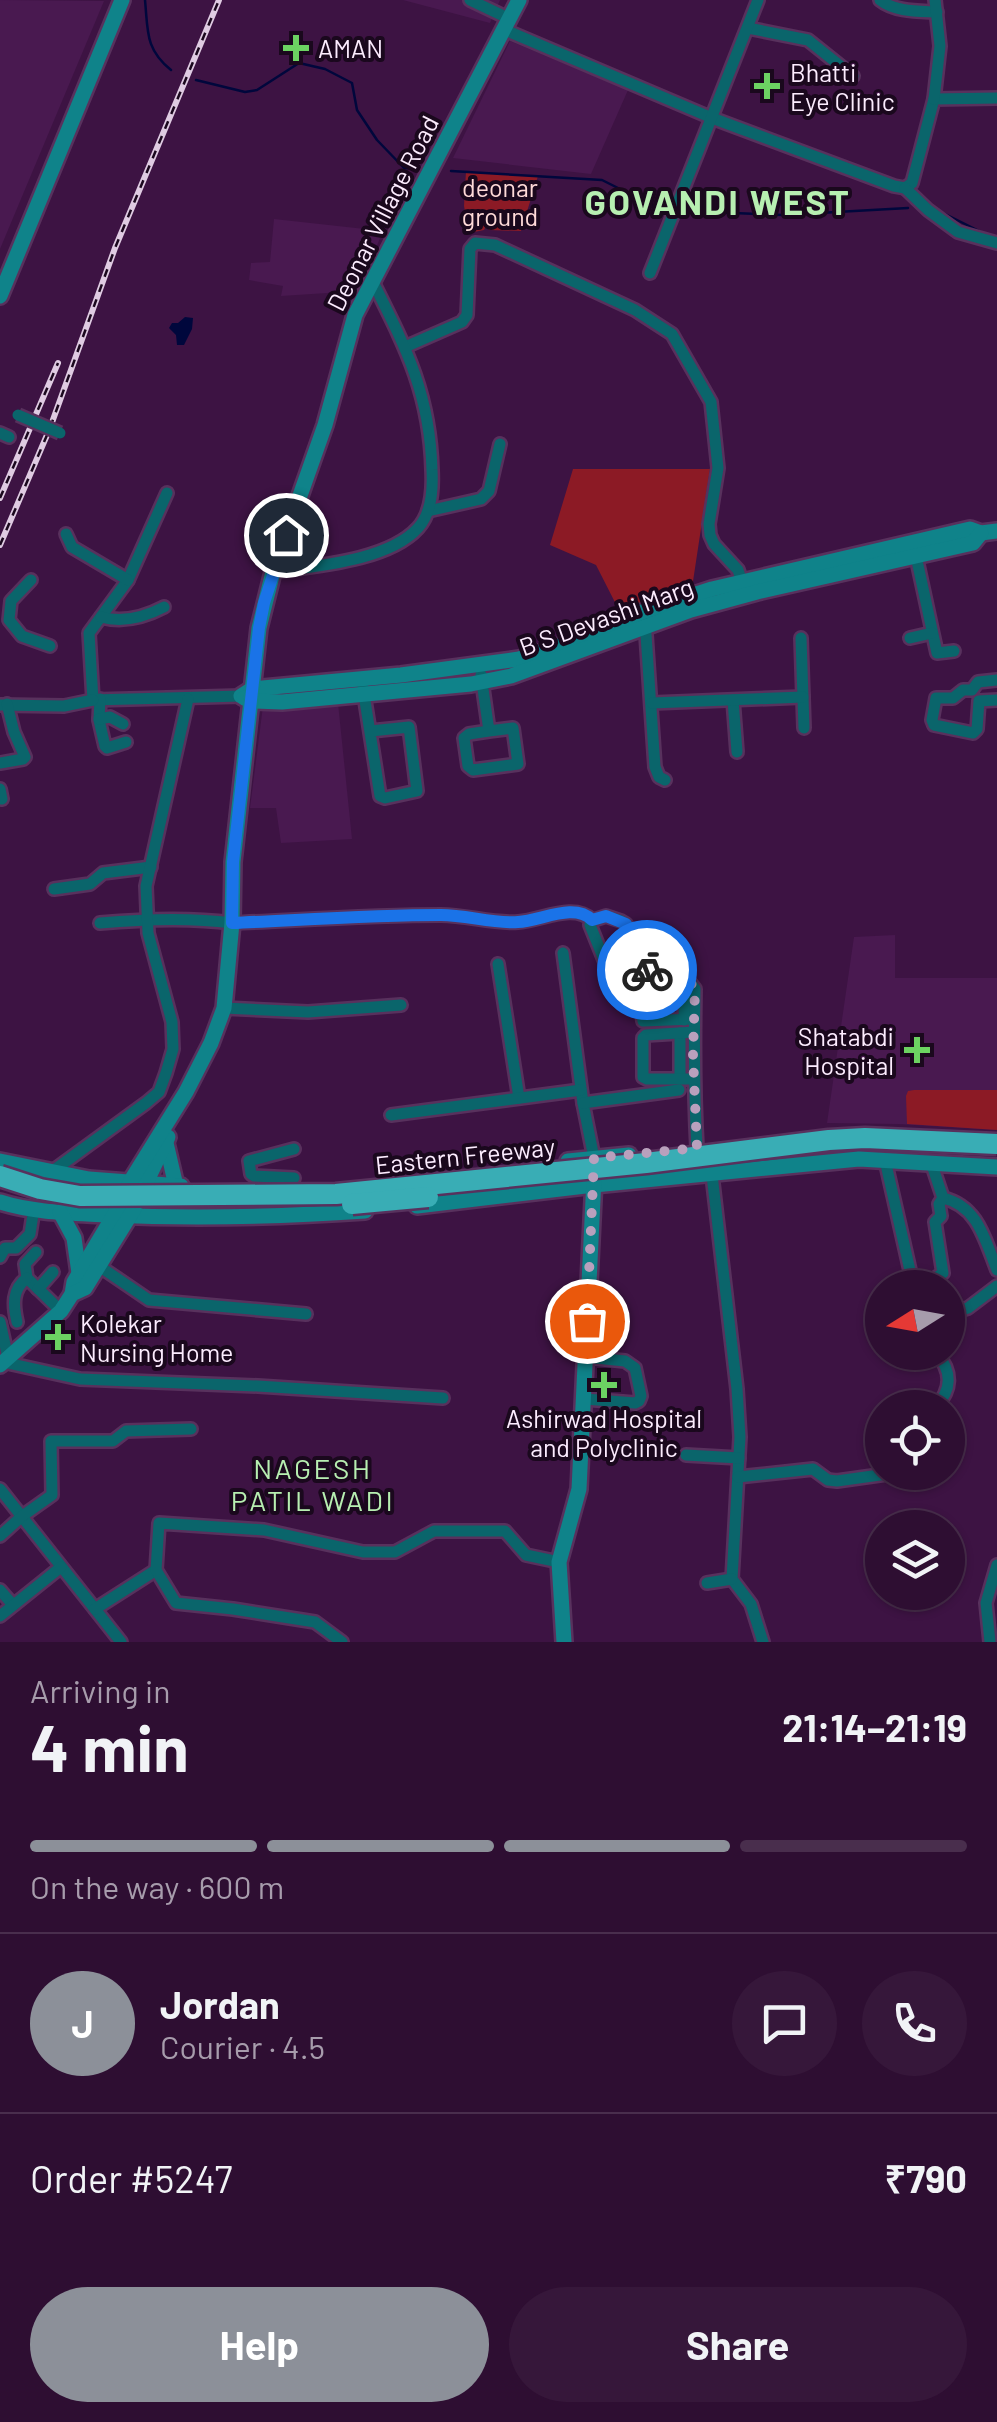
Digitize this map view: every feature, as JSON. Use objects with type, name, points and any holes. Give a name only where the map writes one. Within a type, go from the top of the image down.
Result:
[{"type":"highway","name":"Eastern Freeway","points":[[0,1176],[80,1196],[336,1194],[829,1140],[997,1142]]},
{"type":"highway","name":"Eastern Freeway","points":[[1,1200],[37,1198],[83,1204],[258,1209],[389,1202],[833,1150],[997,1154]]},
{"type":"main road","points":[[0,276],[119,0]]},
{"type":"main road","name":"Deonar Village Road","points":[[162,1141],[175,1105],[211,1043],[224,1008],[248,696],[261,616],[325,425],[354,315],[519,0]]},
{"type":"main road","points":[[0,296],[36,199]]},
{"type":"main road","name":"B S Devashi Marg","points":[[248,696],[481,674],[744,588],[970,529],[989,532]]},
{"type":"main road","name":"B S Devashi Marg","points":[[744,588],[916,556],[973,542],[989,532]]},
{"type":"main road","points":[[0,1161],[90,1179],[176,1186],[268,1182],[333,1187],[866,1132],[997,1142]]},
{"type":"main road","points":[[90,1179],[129,1166],[162,1141]]},
{"type":"main road","points":[[72,1294],[85,1288],[99,1266],[162,1141]]},
{"type":"main road","points":[[162,1141],[176,1186]]},
{"type":"main road","points":[[564,1642],[559,1562],[579,1489],[594,1158]]},
{"type":"main road","points":[[1,1200],[60,1212],[308,1215],[387,1210],[859,1159],[997,1167]]},
{"type":"main road","points":[[60,1212],[74,1238],[79,1273]]},
{"type":"main road","points":[[4,1362],[61,1311],[79,1273],[122,1215]]},
{"type":"street","points":[[470,0],[507,24],[712,118],[905,188],[958,232],[997,244]]},
{"type":"street","points":[[650,273],[758,0]]},
{"type":"street","points":[[880,0],[908,10],[936,6],[940,46],[934,99],[912,183],[905,188]]},
{"type":"street","points":[[748,28],[808,40],[853,76]]},
{"type":"street","points":[[934,99],[997,98]]},
{"type":"street","points":[[406,346],[462,322],[467,316],[470,249],[476,244],[495,245],[635,310],[672,334],[711,402],[718,468],[710,535],[738,570],[744,588]]},
{"type":"street","points":[[274,572],[348,562],[391,546],[418,529],[428,511],[431,438],[420,382],[373,282]]},
{"type":"street","points":[[18,415],[60,432]]},
{"type":"street","points":[[428,511],[482,499],[489,491],[500,444]]},
{"type":"street","points":[[126,742],[106,748],[89,632],[128,580],[168,494]]},
{"type":"street","points":[[66,534],[72,547],[128,580]]},
{"type":"street","points":[[916,556],[937,653],[954,651]]},
{"type":"street","points":[[31,580],[11,601],[10,620],[22,636],[50,646]]},
{"type":"street","points":[[100,617],[132,619],[164,607]]},
{"type":"street","points":[[645,619],[655,767],[665,780]]},
{"type":"street","points":[[910,638],[932,634]]},
{"type":"street","points":[[800,638],[804,728]]},
{"type":"street","points":[[481,674],[489,731]]},
{"type":"street","points":[[997,680],[978,682],[972,690],[962,690],[953,698],[936,698],[932,720],[934,725],[973,733],[978,701],[997,700]]},
{"type":"street","points":[[363,686],[380,796],[417,791],[408,727],[370,730]]},
{"type":"street","name":"B S Devashi Marg","points":[[4,704],[64,706],[97,699],[248,696]]},
{"type":"street","points":[[652,704],[803,696]]},
{"type":"street","points":[[99,719],[107,717],[120,722],[115,699]]},
{"type":"street","points":[[50,1173],[159,1092],[173,1048],[172,1022],[148,932],[146,886],[188,699]]},
{"type":"street","points":[[733,700],[736,752]]},
{"type":"street","points":[[0,763],[24,757],[4,704]]},
{"type":"street","points":[[513,728],[518,764],[470,770],[464,738],[489,731],[513,728]]},
{"type":"street","points":[[54,889],[90,884],[103,873],[151,867]]},
{"type":"street","points":[[100,922],[147,919],[232,923],[444,914],[519,922],[563,913],[588,915],[592,920]]},
{"type":"street","points":[[592,920],[606,916],[626,924],[640,950],[643,1020],[688,1030]]},
{"type":"street","points":[[592,920],[590,925],[609,972],[662,974],[685,979],[695,988],[684,1082],[697,1148]]},
{"type":"street","points":[[564,953],[582,1097],[594,1158]]},
{"type":"street","points":[[498,964],[519,1098]]},
{"type":"street","points":[[662,974],[664,1000]]},
{"type":"street","points":[[224,1008],[308,1012],[401,1005]]},
{"type":"street","points":[[684,1082],[643,1077],[643,1038],[688,1030]]},
{"type":"street","points":[[391,1114],[519,1098],[582,1097],[684,1082]]},
{"type":"street","points":[[294,1149],[249,1161],[251,1174],[268,1182],[294,1178]]},
{"type":"street","points":[[884,1160],[910,1270]]},
{"type":"street","points":[[932,1165],[942,1198]]},
{"type":"street","points":[[712,1175],[738,1389],[732,1579],[751,1604],[764,1642]]},
{"type":"street","points":[[942,1198],[964,1207],[978,1222],[997,1270]]},
{"type":"street","points":[[942,1198],[938,1204],[941,1216],[935,1222],[943,1270]]},
{"type":"street","points":[[0,1257],[4,1248],[16,1248],[30,1234],[34,1208]]},
{"type":"street","points":[[36,1252],[24,1264],[27,1278],[61,1311]]},
{"type":"street","points":[[99,1266],[149,1300],[306,1314]]},
{"type":"street","points":[[38,1289],[53,1272]]},
{"type":"street","points":[[17,1322],[14,1297],[27,1278]]},
{"type":"street","points":[[965,1309],[997,1286]]},
{"type":"street","points":[[0,1322],[4,1362],[80,1380],[443,1398]]},
{"type":"street","points":[[584,1399],[635,1403],[641,1396],[635,1368],[625,1361],[586,1356]]},
{"type":"street","points":[[0,1536],[52,1494],[52,1441],[113,1441],[126,1431],[191,1429]]},
{"type":"street","points":[[686,1455],[738,1458]]},
{"type":"street","points":[[738,1477],[813,1469],[828,1480],[865,1477]]},
{"type":"street","points":[[0,1489],[121,1642]]},
{"type":"street","points":[[342,1642],[324,1636],[315,1622],[176,1604],[156,1570],[159,1522],[264,1530],[363,1552],[395,1552],[434,1531],[505,1532],[526,1554],[559,1562]]},
{"type":"street","points":[[990,1642],[986,1603],[997,1565]]},
{"type":"street","points":[[0,1616],[62,1567]]},
{"type":"street","points":[[95,1609],[156,1570]]},
{"type":"street","points":[[708,1583],[732,1579]]},
{"type":"street","points":[[0,1590],[13,1605]]},
{"type":"shaded area","points":[[0,0],[104,1],[0,249]]},
{"type":"shaded area","points":[[403,0],[500,0],[490,23]]},
{"type":"shaded area","points":[[510,41],[628,90],[591,174],[453,158]]},
{"type":"shaded area","points":[[274,219],[383,231],[358,291],[281,296],[283,286],[249,280],[251,263],[270,262]]},
{"type":"shaded area","points":[[185,317],[193,318],[192,329],[184,345],[177,345],[176,335],[169,328]]},
{"type":"shaded area","points":[[338,703],[352,839],[281,843],[276,808],[250,808],[263,706]]},
{"type":"shaded area","name":"Shatabdi Hospital","points":[[895,935],[895,978],[997,978],[997,1130],[827,1123],[854,937]]},
{"type":"green space","name":"deonar ground","points":[[466,171],[538,176],[521,231],[489,230],[486,226],[469,233],[464,206]]},
{"type":"green space","points":[[573,469],[710,469],[692,588],[625,622],[596,565],[550,545]]},
{"type":"green space","points":[[914,1090],[997,1090],[997,1130],[907,1124],[906,1096]]},
{"type":"waterway","points":[[145,0],[152,47],[171,70]]},
{"type":"waterway","points":[[196,80],[245,92],[257,90],[299,63],[325,69],[352,83],[357,110],[377,140],[404,168],[422,169]]},
{"type":"waterway","points":[[451,171],[602,180],[662,210]]},
{"type":"waterway","points":[[684,211],[783,215],[908,208]]},
{"type":"waterway","points":[[939,211],[987,235]]},
{"type":"railway","points":[[0,545],[50,428],[115,248],[219,0]]},
{"type":"railway","points":[[0,498],[58,363]]},
{"type":"way so far","points":[[587,1321],[594,1158],[697,1148],[695,988],[688,980],[647,970]]},
{"type":"place","name":"AMAN","points":[[296,48]]},
{"type":"place","name":"Bhatti Eye Clinic","points":[[767,86]]},
{"type":"place","name":"Shatabdi Hospital","points":[[917,1050]]},
{"type":"place","name":"Kolekar Nursing Home","points":[[58,1337]]},
{"type":"place","name":"Ashirwad Hospital and Polyclinic","points":[[604,1385]]},
{"type":"district","name":"GOVANDI WEST","points":[[718,201]]},
{"type":"district","name":"NAGESH PATIL WADI","points":[[313,1484]]},
{"type":"route","points":[[286,535],[259,628],[233,862],[232,923],[444,914],[519,922],[563,913],[588,915],[592,920],[606,916],[626,924],[647,970]]}]
